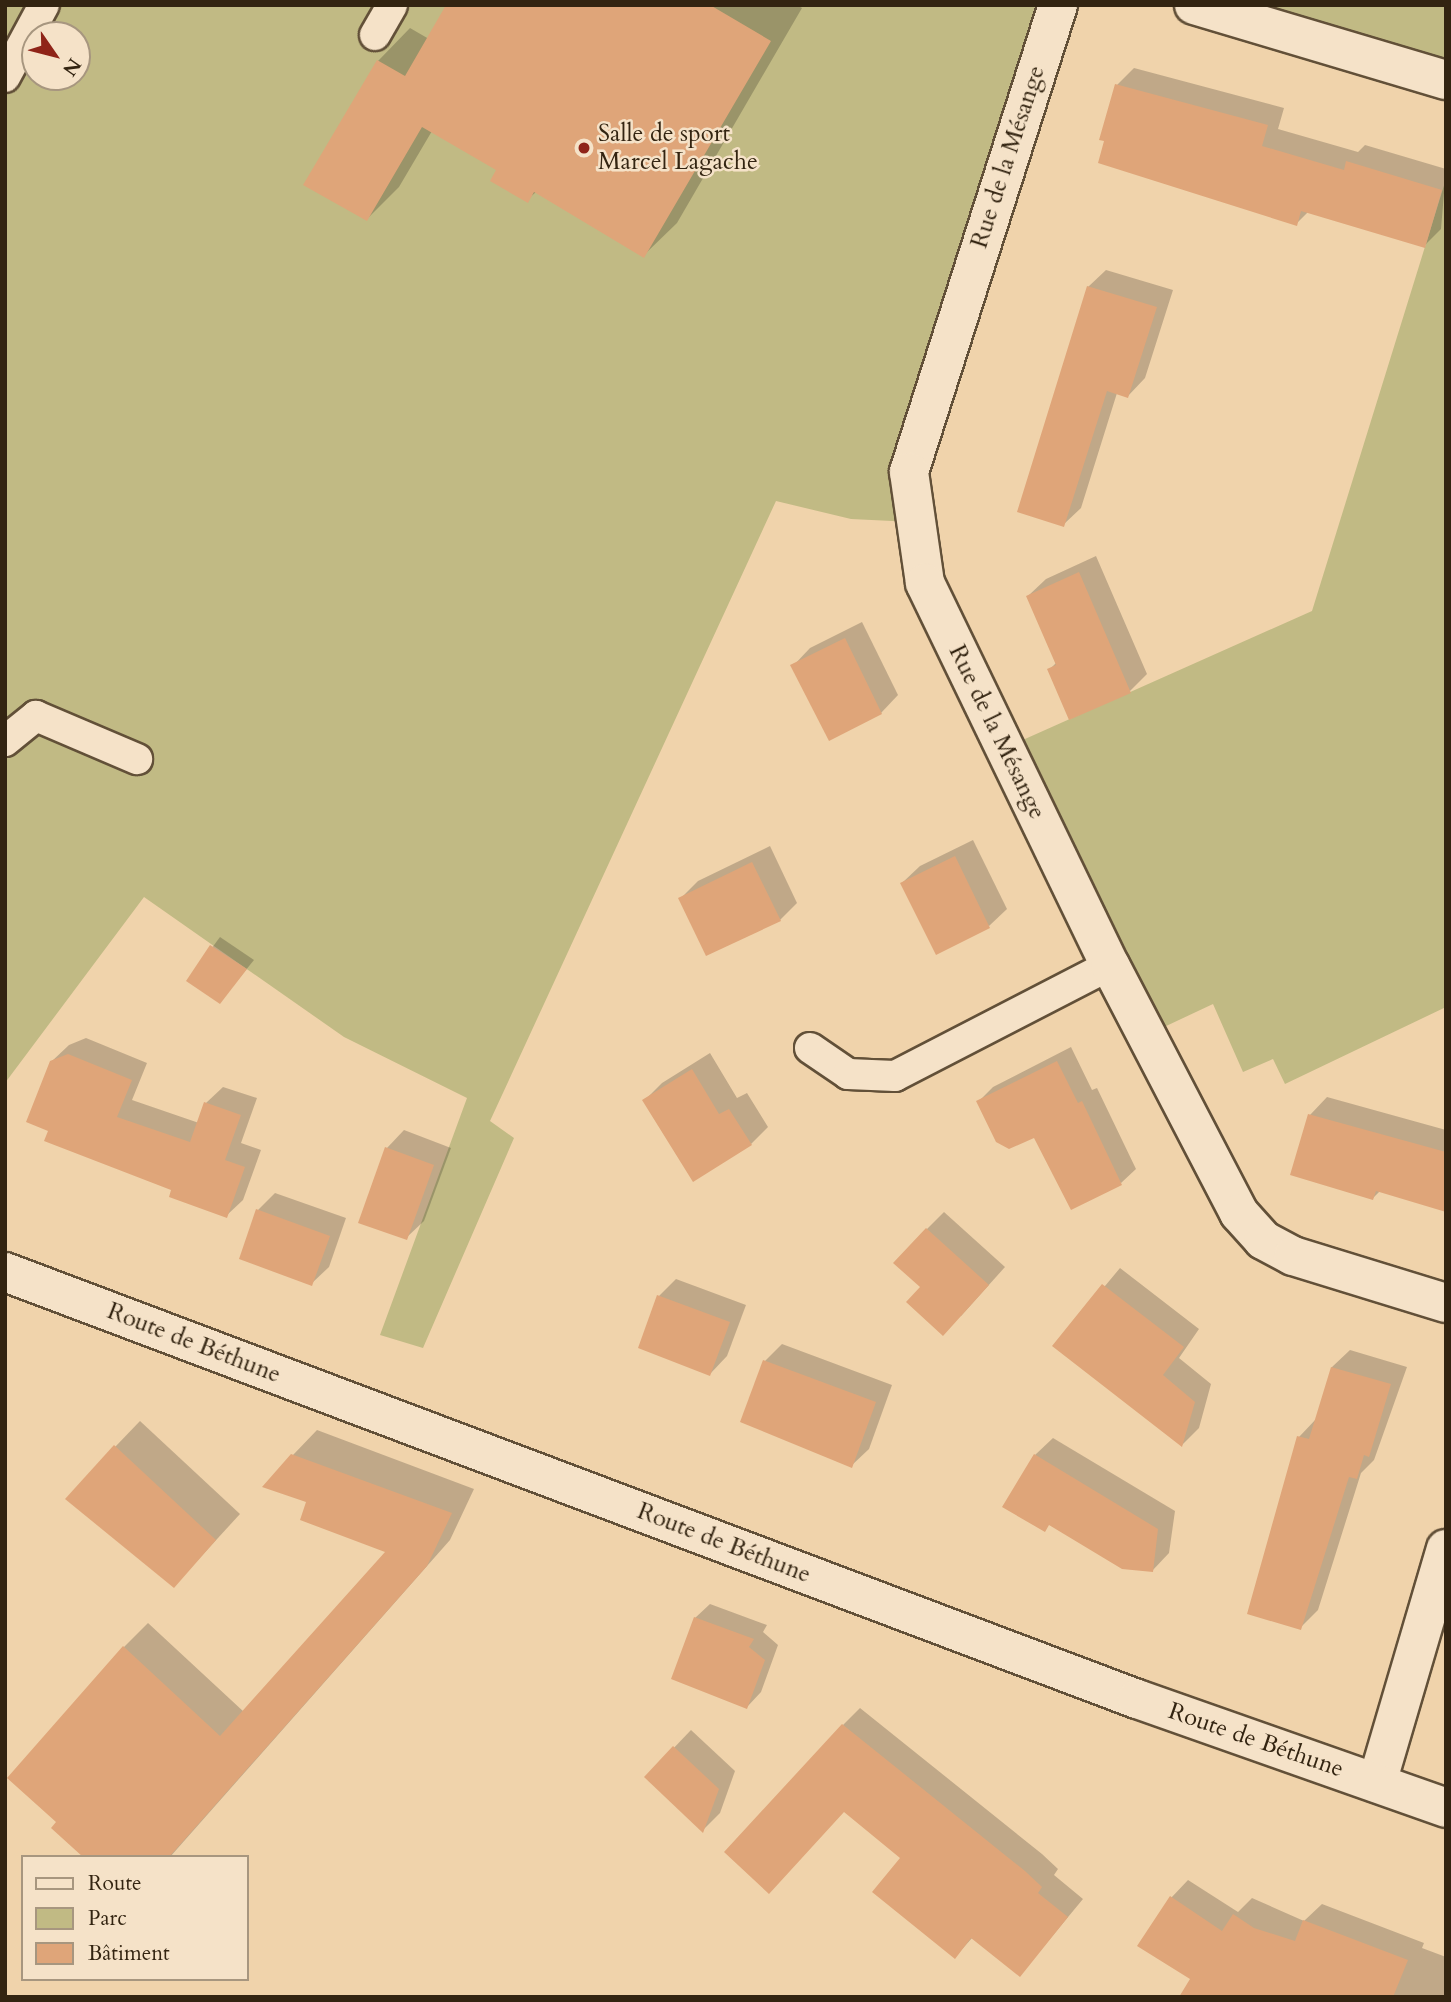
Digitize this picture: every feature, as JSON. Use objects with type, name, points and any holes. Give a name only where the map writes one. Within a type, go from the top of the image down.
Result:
[{"type":"street","name":"Rue de la Mésange","points":[[1058,5],[909,472],[925,583],[1110,965],[1239,1213],[1263,1240],[1293,1256],[1446,1303]]},
{"type":"street","points":[[1194,5],[1446,80]]},
{"type":"street","name":"Route de Béthune","points":[[5,1272],[1137,1699],[1446,1808]]},
{"type":"street","points":[[1377,1783],[1446,1549]]},
{"type":"lane","points":[[5,78],[44,5]]},
{"type":"lane","points":[[375,35],[392,5]]},
{"type":"lane","points":[[5,741],[36,716],[137,759]]},
{"type":"lane","points":[[810,1048],[848,1074],[895,1076],[1110,965]]},
{"type":"green space","points":[[5,5],[1058,5],[913,522],[851,519],[776,501],[490,1121],[514,1138],[423,1348],[380,1335],[467,1098],[344,1037],[144,897],[5,1083]]},
{"type":"green space","points":[[1194,5],[1446,5],[1446,80]]},
{"type":"green space","points":[[1446,179],[1446,1007],[1285,1084],[1273,1059],[1243,1072],[1213,1004],[1147,1035],[1005,748],[1312,611]]},
{"type":"building","name":"Salle de sport Marcel Lagache","points":[[446,5],[710,5],[771,41],[644,258],[534,192],[528,203],[490,181],[496,170],[422,127],[367,221],[303,185],[377,60],[405,76]]},
{"type":"building","points":[[1115,84],[1268,125],[1262,146],[1344,170],[1346,161],[1442,190],[1425,248],[1301,211],[1297,226],[1098,163],[1104,141],[1099,140]]},
{"type":"building","points":[[1087,286],[1157,307],[1128,398],[1107,391],[1064,527],[1017,512]]},
{"type":"building","points":[[1079,572],[1131,693],[1069,720],[1047,669],[1056,665],[1026,596]]},
{"type":"building","points":[[845,638],[882,714],[829,741],[790,665]]},
{"type":"building","points":[[955,856],[990,928],[936,955],[900,883]]},
{"type":"building","points":[[752,862],[781,921],[706,956],[678,898]]},
{"type":"building","points":[[210,945],[247,969],[220,1004],[186,981]]},
{"type":"building","points":[[68,1054],[132,1080],[117,1117],[190,1142],[204,1102],[241,1115],[225,1160],[245,1167],[227,1218],[169,1197],[171,1190],[44,1141],[48,1131],[26,1122],[50,1061]]},
{"type":"building","points":[[1057,1061],[1078,1103],[1082,1101],[1122,1185],[1071,1210],[1034,1138],[1009,1149],[996,1142],[976,1101]]},
{"type":"building","points":[[692,1069],[719,1114],[729,1109],[752,1145],[693,1182],[642,1100]]},
{"type":"building","points":[[1308,1114],[1446,1152],[1446,1212],[1376,1191],[1373,1200],[1290,1175]]},
{"type":"building","points":[[385,1147],[434,1165],[407,1240],[358,1223]]},
{"type":"building","points":[[256,1209],[330,1236],[312,1286],[239,1259]]},
{"type":"building","points":[[926,1228],[989,1285],[943,1336],[906,1302],[920,1287],[893,1263]]},
{"type":"building","points":[[1102,1284],[1184,1347],[1163,1375],[1195,1402],[1182,1447],[1052,1346]]},
{"type":"building","points":[[657,1295],[730,1322],[710,1376],[638,1348]]},
{"type":"building","points":[[763,1360],[876,1402],[852,1468],[740,1422]]},
{"type":"building","points":[[1331,1367],[1391,1384],[1369,1457],[1364,1455],[1357,1479],[1349,1477],[1301,1630],[1247,1614],[1297,1436],[1309,1439]]},
{"type":"building","points":[[114,1445],[216,1540],[174,1588],[65,1499]]},
{"type":"building","points":[[291,1454],[452,1513],[427,1566],[171,1855],[81,1855],[51,1828],[56,1822],[7,1778],[123,1646],[220,1736],[385,1552],[300,1520],[306,1502],[262,1487]]},
{"type":"building","points":[[1034,1454],[1158,1529],[1153,1572],[1122,1569],[1049,1525],[1045,1532],[1002,1507]]},
{"type":"building","points":[[694,1617],[754,1639],[749,1647],[765,1660],[747,1709],[671,1679]]},
{"type":"building","points":[[842,1724],[1025,1871],[1042,1887],[1038,1893],[1068,1917],[1020,1977],[971,1938],[955,1959],[872,1892],[900,1858],[844,1812],[769,1894],[724,1852]]},
{"type":"building","points":[[673,1746],[719,1789],[703,1833],[644,1777]]},
{"type":"building","points":[[1170,1896],[1222,1931],[1233,1914],[1254,1928],[1295,1941],[1303,1920],[1408,1960],[1393,1997],[1179,1997],[1190,1979],[1137,1946]]},
{"type":"place","name":"Salle de sport Marcel Lagache","points":[[584,148]]}]
